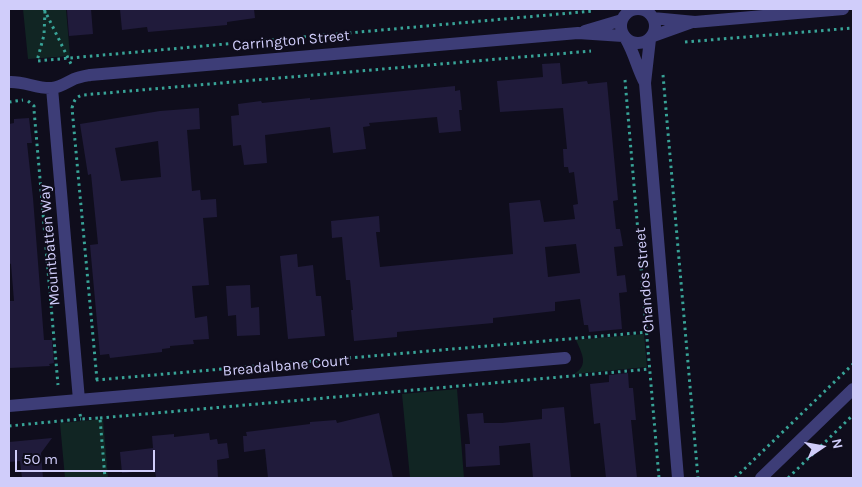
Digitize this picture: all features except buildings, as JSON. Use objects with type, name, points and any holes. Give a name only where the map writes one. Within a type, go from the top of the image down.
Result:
[{"type":"street","points":[[578,33],[640,9],[650,14],[695,22]]},
{"type":"street","points":[[578,33],[625,37],[636,44],[641,44],[651,37],[695,22],[843,9]]},
{"type":"street","points":[[645,83],[651,37],[655,27],[650,14]]},
{"type":"street","points":[[625,15],[620,25],[635,56],[645,83]]},
{"type":"street","name":"Carrington Street","points":[[52,88],[90,75],[578,33]]},
{"type":"street","points":[[9,82],[22,82],[52,88]]},
{"type":"street","name":"Chandos Street","points":[[645,83],[679,477]]},
{"type":"street","name":"Mountbatten Way","points":[[52,88],[79,400]]},
{"type":"street","name":"Breadalbane Court","points":[[9,406],[565,358]]},
{"type":"street","points":[[761,478],[853,389]]},
{"type":"path","points":[[45,10],[77,78]]},
{"type":"path","points":[[45,10],[44,36],[37,61],[600,10]]},
{"type":"path","points":[[683,43],[853,28]]},
{"type":"path","points":[[592,51],[93,94],[78,97],[75,99],[72,108],[96,380],[648,332]]},
{"type":"path","points":[[662,70],[698,478]]},
{"type":"path","points":[[625,74],[660,478]]},
{"type":"path","points":[[9,102],[27,100],[34,106],[58,385]]},
{"type":"path","points":[[735,478],[853,364]]},
{"type":"path","points":[[9,426],[650,369]]},
{"type":"path","points":[[79,400],[81,419]]},
{"type":"path","points":[[788,478],[853,415]]},
{"type":"path","points":[[100,418],[105,478]]},
{"type":"green space","points":[[23,9],[66,9],[70,56],[28,59]]},
{"type":"green space","points":[[644,334],[647,367],[574,374],[582,367],[583,362],[576,340]]},
{"type":"green space","points":[[457,389],[464,478],[410,478],[402,394]]},
{"type":"green space","points":[[103,419],[108,478],[65,478],[60,423]]}]
